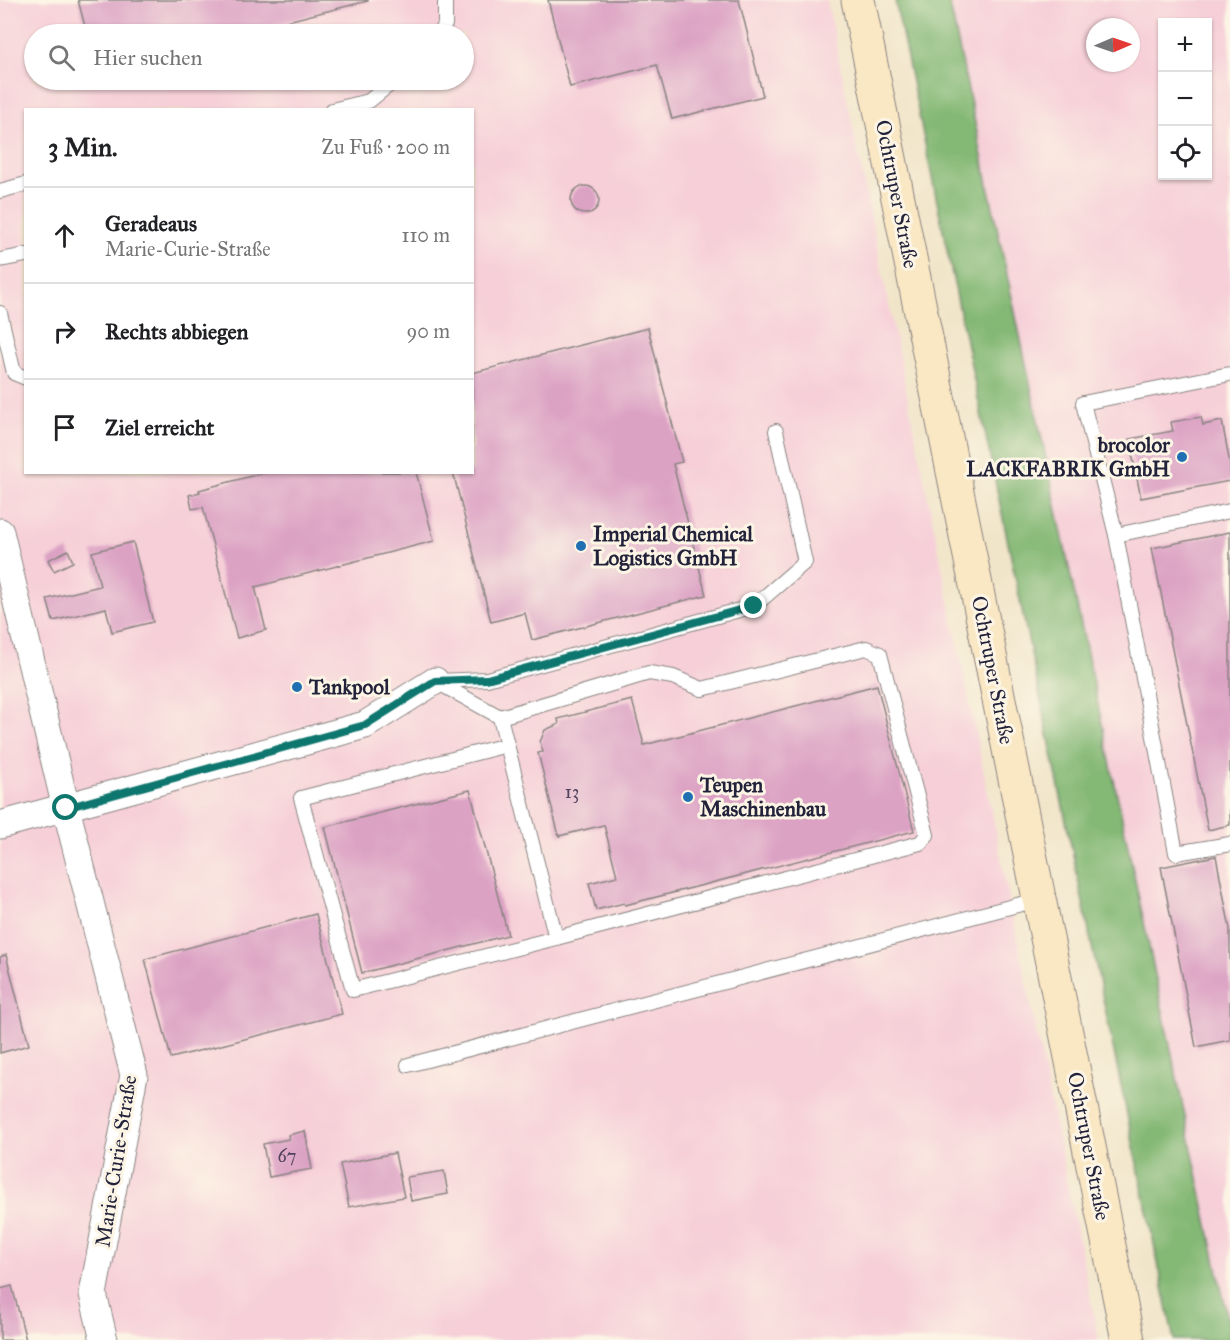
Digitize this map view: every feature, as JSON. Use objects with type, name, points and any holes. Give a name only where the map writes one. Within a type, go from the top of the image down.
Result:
[{"type":"main road","name":"Ochtruper Straße","points":[[858,0],[1128,1340]]},
{"type":"street","name":"Marie-Curie-Straße","points":[[0,532],[66,808],[134,1075],[93,1294],[104,1340]]},
{"type":"street","points":[[0,825],[365,725],[435,681]]},
{"type":"lane","points":[[445,24],[446,0]]},
{"type":"lane","points":[[339,108],[369,100],[382,90]]},
{"type":"lane","points":[[0,191],[24,185]]},
{"type":"lane","points":[[0,260],[24,255]]},
{"type":"lane","points":[[0,313],[14,373],[24,377]]},
{"type":"lane","points":[[1230,374],[1083,404],[1116,535],[1176,854],[1230,844]]},
{"type":"lane","points":[[435,681],[487,679],[754,606],[805,562],[776,431]]},
{"type":"lane","points":[[1116,535],[1230,511]]},
{"type":"lane","points":[[435,681],[500,717],[648,673],[674,677],[702,689],[866,648],[880,654],[927,835],[920,843],[352,990],[301,798],[507,745]]},
{"type":"lane","points":[[500,717],[556,938]]},
{"type":"lane","points":[[408,1065],[1040,899]]},
{"type":"shaded area","points":[[0,0],[827,0],[1099,1340],[0,1340]]},
{"type":"shaded area","points":[[949,0],[1230,0],[1230,1329]]},
{"type":"green space","points":[[895,0],[949,0],[1230,1329],[1230,1340],[1174,1340]]},
{"type":"building","points":[[78,0],[368,0],[275,24],[84,24]]},
{"type":"building","points":[[548,0],[739,0],[763,96],[672,119],[657,65],[570,87]]},
{"type":"building","points":[[585,186],[595,190],[599,200],[595,210],[585,214],[575,210],[571,200],[575,190]]},
{"type":"building","points":[[648,328],[682,462],[673,464],[706,595],[532,640],[525,613],[491,622],[454,474],[474,474],[474,372]]},
{"type":"building","points":[[1201,417],[1203,425],[1222,421],[1230,464],[1230,481],[1141,498],[1129,439],[1173,431],[1171,422]]},
{"type":"building","points":[[259,474],[417,474],[434,541],[255,587],[266,630],[237,638],[203,507],[192,509],[189,495],[200,492],[199,490]]},
{"type":"building","points":[[1230,532],[1230,825],[1208,830],[1152,548]]},
{"type":"building","points":[[133,542],[153,622],[112,632],[106,608],[53,621],[47,599],[100,586],[92,552]]},
{"type":"building","points":[[68,550],[73,562],[54,571],[48,560]]},
{"type":"building","points":[[877,685],[914,831],[625,905],[624,903],[596,910],[589,883],[617,876],[604,825],[559,836],[538,753],[543,752],[540,742],[545,730],[559,724],[558,719],[632,700],[644,745]]},
{"type":"building","points":[[470,790],[508,935],[362,973],[325,827]]},
{"type":"building","points":[[1216,856],[1230,929],[1230,1040],[1196,1047],[1161,867]]},
{"type":"building","points":[[316,914],[342,1014],[171,1058],[145,959]]},
{"type":"building","points":[[6,955],[29,1045],[0,1053],[0,957]]},
{"type":"building","points":[[305,1131],[312,1169],[269,1177],[263,1144],[289,1139],[288,1135]]},
{"type":"building","points":[[395,1153],[404,1197],[349,1207],[340,1164]]},
{"type":"building","points":[[444,1171],[448,1194],[411,1201],[407,1177]]},
{"type":"building","points":[[12,1286],[26,1340],[0,1340],[0,1289]]},
{"type":"place","name":"brocolor LACKFABRIK GmbH","points":[[1182,457]]},
{"type":"place","name":"Imperial Chemical Logistics GmbH","points":[[581,546]]},
{"type":"place","name":"Tankpool","points":[[297,687]]},
{"type":"place","name":"Teupen Maschinenbau","points":[[688,797]]},
{"type":"route","points":[[66,808],[365,725],[435,681],[487,679],[754,606]]}]
